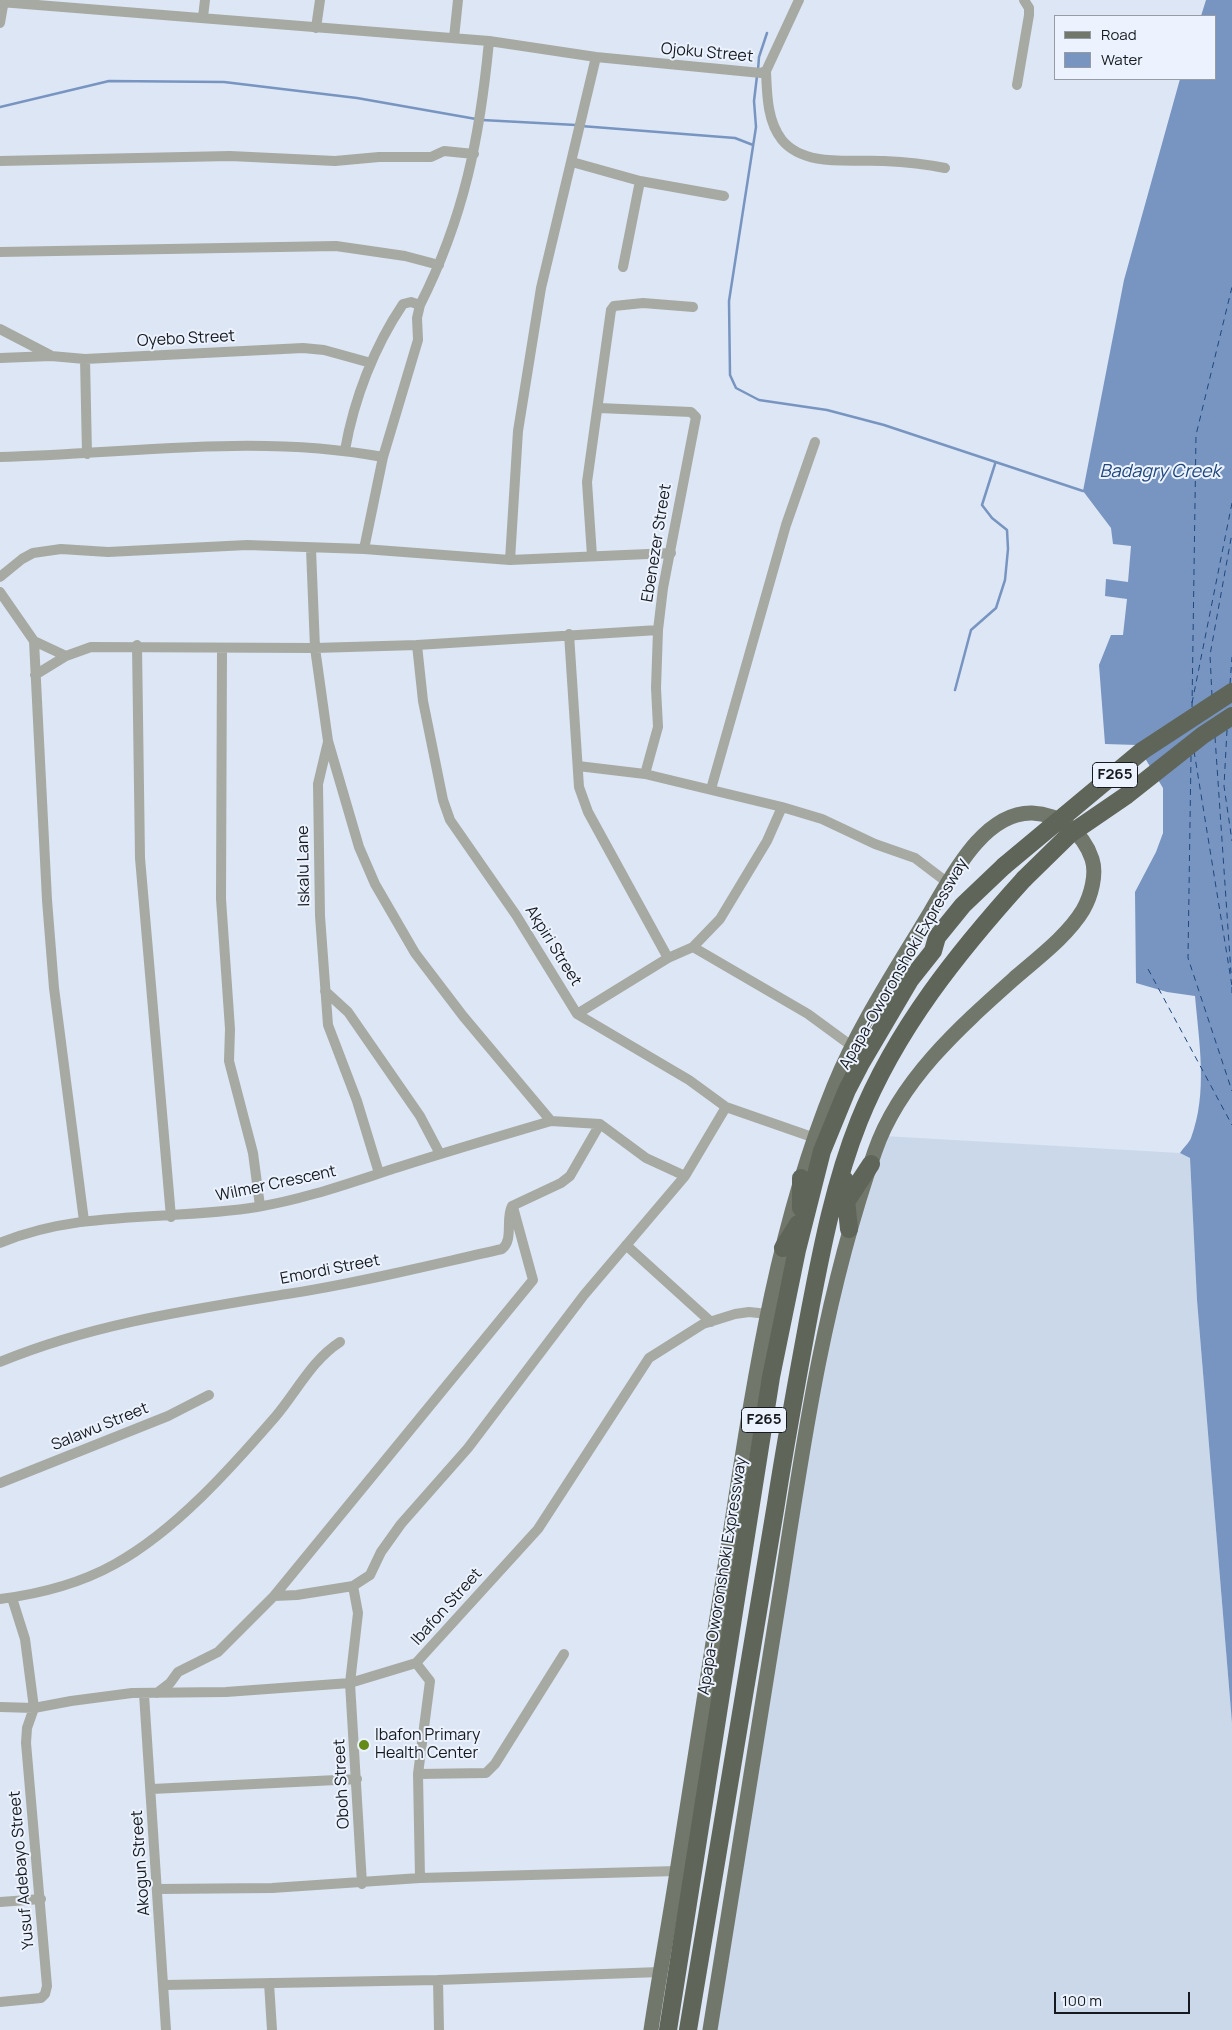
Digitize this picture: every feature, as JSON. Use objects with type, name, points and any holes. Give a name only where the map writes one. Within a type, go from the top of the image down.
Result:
[{"type":"highway","name":"Apapa-Oworonshoki Expressway","points":[[668,2030],[790,1249],[807,1182],[847,1090],[890,1013],[910,980],[932,951],[937,937],[963,905],[1004,866],[1142,751],[1232,692]]},
{"type":"highway","name":"F265","points":[[688,2030],[795,1389],[827,1227],[848,1152],[860,1120],[885,1066],[917,1012],[973,935],[1024,879],[1070,834],[1127,795],[1203,735],[1232,716]]},
{"type":"highway","points":[[848,1152],[843,1177],[849,1229]]},
{"type":"highway","points":[[827,1227],[871,1164]]},
{"type":"highway","points":[[790,1249],[800,1221],[807,1182]]},
{"type":"main road","name":"Apapa-Oworonshoki Expressway","points":[[710,2030],[796,1490],[833,1292],[849,1229],[884,1128],[907,1090],[942,1047],[984,1005],[1046,951],[1081,914],[1090,894],[1094,872],[1091,857],[1084,844],[1065,822],[1034,813],[1016,815],[988,831],[973,846],[948,883],[853,1047],[835,1083],[815,1138],[807,1182]]},
{"type":"main road","name":"Apapa-Oworonshoki Expressway","points":[[652,2030],[752,1398],[768,1314],[790,1249]]},
{"type":"street","points":[[117,12],[118,0]]},
{"type":"street","points":[[203,18],[205,0]]},
{"type":"street","points":[[316,28],[320,0]]},
{"type":"street","points":[[454,38],[458,0]]},
{"type":"street","name":"Ojoku Street","points":[[3,1],[117,12],[489,41],[596,57],[759,72],[799,0]]},
{"type":"street","points":[[1017,86],[1029,15],[1029,8],[1024,0]]},
{"type":"street","points":[[0,23],[3,1]]},
{"type":"street","points":[[364,549],[383,457],[418,340],[417,318],[420,305],[454,230],[474,154],[483,104],[489,41]]},
{"type":"street","points":[[510,560],[518,431],[541,288],[596,57]]},
{"type":"street","points":[[759,72],[772,119],[782,140],[797,153],[818,158],[882,160],[945,168]]},
{"type":"street","points":[[0,161],[230,156],[335,161],[380,157],[431,157],[444,151],[474,154]]},
{"type":"street","points":[[572,162],[640,181],[724,196]]},
{"type":"street","points":[[623,267],[640,181]]},
{"type":"street","points":[[0,252],[336,246],[405,256],[439,265]]},
{"type":"street","points":[[345,450],[351,419],[372,363],[390,323],[403,304],[411,302],[420,305]]},
{"type":"street","points":[[592,556],[586,482],[599,408],[611,310],[614,306],[643,303],[693,307]]},
{"type":"street","points":[[0,328],[51,356]]},
{"type":"street","name":"Oyebo Street","points":[[0,358],[51,356],[85,359],[303,348],[324,350],[372,363]]},
{"type":"street","points":[[85,359],[87,454]]},
{"type":"street","name":"Ebenezer Street","points":[[599,408],[691,412],[694,414],[671,553],[663,588],[658,630],[656,688],[658,727],[645,774]]},
{"type":"street","points":[[711,789],[786,525],[815,442]]},
{"type":"street","points":[[0,457],[87,454],[183,446],[241,445],[345,450],[383,457]]},
{"type":"street","points":[[0,577],[22,558],[45,550],[61,548],[108,552],[247,545],[364,549],[510,560],[671,553]]},
{"type":"street","points":[[311,548],[315,648],[328,741],[359,846],[375,884],[411,946],[463,1016],[551,1121],[600,1124],[646,1158],[685,1176]]},
{"type":"street","points":[[0,592],[34,641],[66,656]]},
{"type":"street","points":[[35,675],[66,656],[91,647],[315,648],[417,645],[569,634],[658,630]]},
{"type":"street","points":[[569,634],[579,786],[588,812],[668,958]]},
{"type":"street","points":[[34,641],[47,900],[54,988],[84,1221]]},
{"type":"street","name":"Akpiri Street","points":[[417,645],[424,702],[443,800],[450,820],[516,915],[578,1014],[689,1080],[726,1107],[815,1138]]},
{"type":"street","points":[[137,646],[140,858],[171,1217]]},
{"type":"street","points":[[222,648],[221,899],[230,1028],[229,1061],[253,1153],[260,1206]]},
{"type":"street","name":"Iskalu Lane","points":[[328,741],[318,784],[320,916],[329,1032],[357,1101],[379,1173]]},
{"type":"street","points":[[578,766],[645,774],[782,807],[822,819],[875,844],[915,858],[948,883]]},
{"type":"street","points":[[578,1014],[668,958],[693,947],[720,919],[767,841],[782,807]]},
{"type":"street","points":[[693,947],[808,1014],[853,1047]]},
{"type":"street","points":[[326,991],[353,1020],[420,1116],[440,1154]]},
{"type":"street","points":[[274,1596],[297,1595],[353,1586],[370,1575],[381,1552],[401,1524],[468,1448],[584,1295],[685,1176],[726,1107]]},
{"type":"street","name":"Wilmer Crescent","points":[[0,1243],[19,1235],[84,1221],[220,1213],[318,1194],[379,1173],[551,1121]]},
{"type":"street","points":[[157,1694],[170,1683],[178,1672],[218,1652],[274,1596],[533,1280],[512,1206],[561,1183],[570,1176],[600,1124]]},
{"type":"street","name":"Emordi Street","points":[[0,1362],[41,1346],[78,1335],[164,1314],[322,1288],[502,1249],[507,1241],[509,1210],[512,1206]]},
{"type":"street","points":[[626,1245],[712,1322]]},
{"type":"street","name":"Ibafon Street","points":[[0,1707],[34,1708],[71,1700],[132,1693],[226,1692],[350,1683],[416,1663],[538,1529],[649,1358],[703,1324],[749,1312],[768,1314]]},
{"type":"street","points":[[0,1599],[12,1598],[65,1585],[92,1575],[114,1564],[152,1539],[228,1468],[276,1415],[317,1361],[340,1342]]},
{"type":"street","name":"Salawu Street","points":[[0,1483],[168,1416],[209,1396]]},
{"type":"street","name":"Oboh Street","points":[[353,1586],[358,1613],[350,1683],[362,1884]]},
{"type":"street","name":"Yusuf Adebayo Street","points":[[0,2002],[41,1998],[45,1994],[47,1986],[41,1899],[26,1743],[26,1728],[34,1708],[25,1639],[12,1598]]},
{"type":"street","points":[[418,1774],[486,1773],[495,1764],[564,1654]]},
{"type":"street","points":[[416,1663],[430,1681],[418,1774],[420,1878]]},
{"type":"street","name":"Akogun Street","points":[[144,1694],[165,1985],[166,2030]]},
{"type":"street","points":[[152,1789],[357,1779]]},
{"type":"street","points":[[158,1889],[362,1884],[420,1878],[678,1871]]},
{"type":"street","points":[[0,1902],[41,1899]]},
{"type":"street","points":[[165,1985],[438,1980],[660,1972]]},
{"type":"street","points":[[438,1980],[439,2030]]},
{"type":"street","points":[[269,1983],[272,2030]]},
{"type":"shaded area","points":[[884,1136],[1180,1153],[1190,1158],[1197,1300],[1232,1723],[1232,2030],[707,2030],[819,1353]]},
{"type":"water","name":"Badagry Creek","points":[[1206,0],[1232,0],[1232,1723],[1197,1300],[1190,1158],[1180,1153],[1191,1138],[1196,1121],[1201,1085],[1195,996],[1167,992],[1136,983],[1135,892],[1156,852],[1163,833],[1163,788],[1137,745],[1105,744],[1099,665],[1111,635],[1123,635],[1127,599],[1105,596],[1106,579],[1128,582],[1131,546],[1113,544],[1111,528],[1083,491],[1124,280],[1180,80],[1217,80],[1217,15],[1201,15]]},
{"type":"waterway","points":[[758,70],[759,57],[767,33]]},
{"type":"waterway","points":[[757,76],[754,101],[756,127],[729,301],[730,375],[736,388],[759,400],[827,410],[884,425],[1083,491]]},
{"type":"waterway","points":[[0,107],[109,81],[224,82],[357,98],[476,119]]},
{"type":"waterway","points":[[482,120],[576,125]]},
{"type":"waterway","points":[[581,126],[735,138],[753,145]]},
{"type":"waterway","points":[[955,690],[971,630],[996,608],[1005,580],[1008,549],[1007,530],[992,518],[982,505],[995,464]]},
{"type":"ferry route","points":[[1192,707],[1196,435],[1232,287]]},
{"type":"ferry route","points":[[1192,703],[1232,503]]},
{"type":"ferry route","points":[[1212,696],[1210,655],[1232,533]]},
{"type":"ferry route","points":[[1230,684],[1232,657]]},
{"type":"ferry route","points":[[1227,730],[1224,786],[1232,841]]},
{"type":"ferry route","points":[[1215,737],[1231,973]]},
{"type":"ferry route","points":[[1194,751],[1232,986]]},
{"type":"ferry route","points":[[1191,756],[1188,958],[1232,1091]]},
{"type":"ferry route","points":[[1148,969],[1232,1125]]},
{"type":"ferry route","points":[[1232,987],[1232,994]]},
{"type":"place","name":"Ibafon Primary Health Center","points":[[364,1745]]}]
